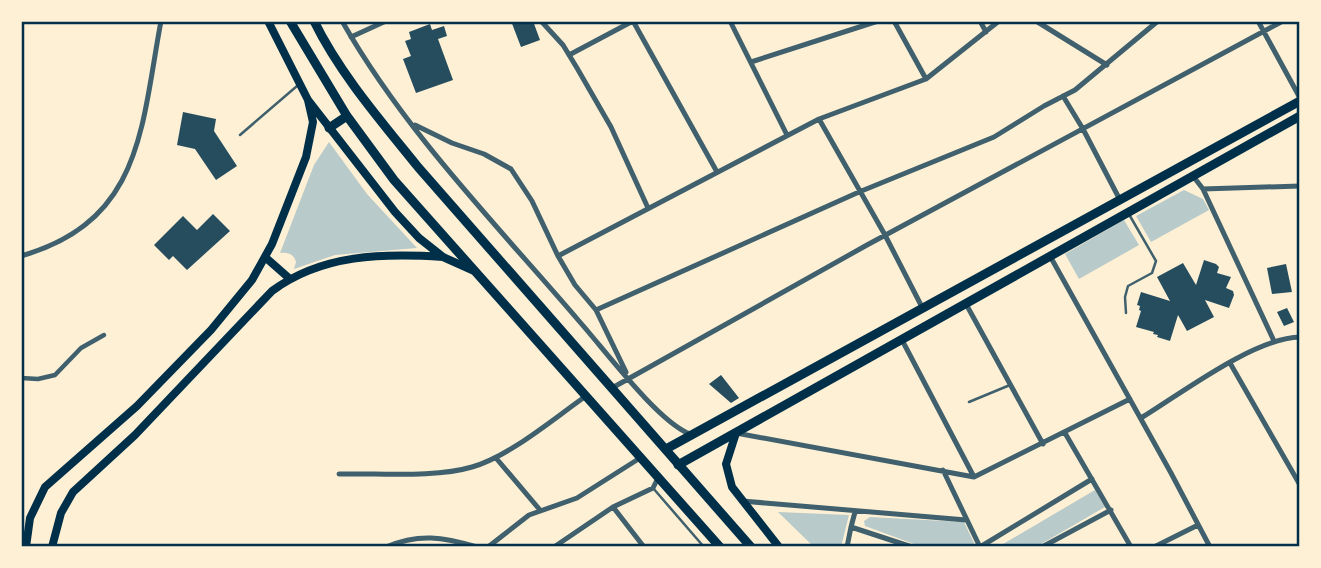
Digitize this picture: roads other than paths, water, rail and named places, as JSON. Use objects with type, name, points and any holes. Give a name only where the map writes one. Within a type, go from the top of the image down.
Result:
[{"type":"main road","points":[[268,21],[309,100],[395,212],[419,238],[443,257],[472,270]]},
{"type":"main road","points":[[290,21],[347,116],[394,180],[720,547]]},
{"type":"main road","points":[[314,21],[376,115],[418,167],[751,547]]},
{"type":"main road","points":[[666,449],[1300,99]]},
{"type":"main road","points":[[26,547],[30,518],[45,487],[137,406],[211,330],[243,292],[265,257],[299,180],[309,147],[313,118],[309,100]]},
{"type":"main road","points":[[329,128],[347,116]]},
{"type":"main road","points":[[678,465],[1300,116]]},
{"type":"main road","points":[[52,547],[61,513],[81,482],[135,435],[272,291],[289,279],[318,266],[350,258],[400,255],[443,257]]},
{"type":"main road","points":[[265,257],[289,279]]},
{"type":"main road","points":[[736,433],[726,464],[732,487],[779,547]]},
{"type":"street","points":[[21,256],[57,243],[79,231],[103,211],[117,190],[134,156],[139,137],[161,21]]},
{"type":"street","points":[[342,21],[411,123],[456,179],[628,378],[674,426],[693,435]]},
{"type":"street","points":[[351,37],[386,21]]},
{"type":"street","points":[[541,21],[569,55],[611,127],[649,208]]},
{"type":"street","points":[[569,55],[633,21],[717,172]]},
{"type":"street","points":[[730,21],[787,135]]},
{"type":"street","points":[[751,62],[878,21]]},
{"type":"street","points":[[894,21],[926,79]]},
{"type":"street","points":[[979,21],[986,32]]},
{"type":"street","points":[[558,256],[819,119],[926,79],[999,21]]},
{"type":"street","points":[[1036,21],[1107,65]]},
{"type":"street","points":[[596,310],[859,192],[994,136],[1075,90],[1158,21]]},
{"type":"street","points":[[1258,21],[1300,99]]},
{"type":"street","points":[[612,388],[885,235],[1283,21]]},
{"type":"street","points":[[1063,96],[1120,200]]},
{"type":"street","points":[[819,119],[885,235],[923,309]]},
{"type":"street","points":[[411,123],[452,143],[484,154],[511,170],[532,201],[575,285],[596,310],[628,378]]},
{"type":"street","points":[[1193,176],[1203,189],[1274,341]]},
{"type":"street","points":[[1203,189],[1300,186]]},
{"type":"street","points":[[1050,257],[1210,547]]},
{"type":"street","points":[[966,304],[1043,444]]},
{"type":"street","points":[[21,378],[38,379],[55,375],[81,348],[104,335]]},
{"type":"street","points":[[1141,418],[1230,363],[1274,341],[1300,337]]},
{"type":"street","points":[[902,340],[974,477]]},
{"type":"street","points":[[1230,363],[1300,485]]},
{"type":"street","points":[[339,474],[443,472],[471,467],[496,458],[586,396]]},
{"type":"street","points":[[736,433],[974,477],[1130,399]]},
{"type":"street","points":[[1065,433],[1131,547]]},
{"type":"street","points":[[496,458],[540,510]]},
{"type":"street","points":[[488,547],[529,515],[577,498],[640,458]]},
{"type":"street","points":[[943,471],[980,547],[1092,479]]},
{"type":"street","points":[[559,546],[613,507],[653,488],[658,477]]},
{"type":"street","points":[[742,501],[966,520]]},
{"type":"street","points":[[613,507],[644,547]]},
{"type":"street","points":[[1042,547],[1111,510]]},
{"type":"street","points":[[847,547],[855,512]]},
{"type":"street","points":[[1154,547],[1198,525]]},
{"type":"street","points":[[851,527],[912,547]]},
{"type":"street","points":[[386,547],[432,536],[477,547]]},
{"type":"lane","points":[[240,135],[300,84]]},
{"type":"lane","points":[[1126,313],[1125,297],[1128,286],[1152,273],[1156,261],[1128,213]]},
{"type":"lane","points":[[968,402],[1010,384]]},
{"type":"lane","points":[[653,488],[704,547]]}]
